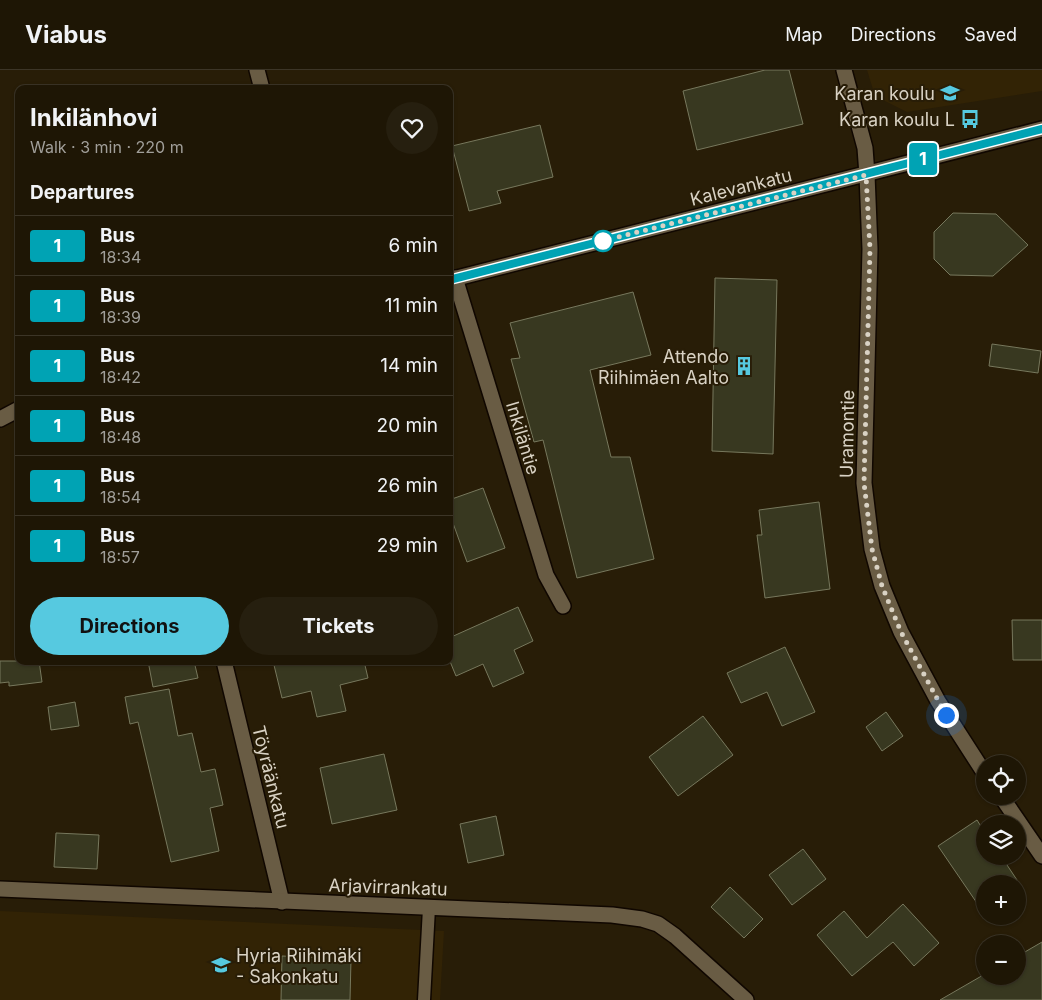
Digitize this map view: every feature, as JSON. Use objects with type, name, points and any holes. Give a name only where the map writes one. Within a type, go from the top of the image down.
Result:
[{"type":"street","points":[[258,70],[261,85]]},
{"type":"street","name":"Uramontie","points":[[844,70],[865,148],[870,249],[864,483],[872,549],[882,586],[901,632],[938,701],[976,760]]},
{"type":"street","name":"Kalevankatu","points":[[453,279],[1042,129]]},
{"type":"street","name":"Inkiläntie","points":[[453,282],[546,575],[563,606]]},
{"type":"street","points":[[0,419],[15,411]]},
{"type":"street","name":"Töyräänkatu","points":[[225,665],[282,902]]},
{"type":"street","points":[[1007,805],[1042,856]]},
{"type":"street","name":"Arjavirrankatu","points":[[0,889],[612,915],[642,919],[658,924],[675,936],[746,1000]]},
{"type":"lane","points":[[424,1000],[429,908]]},
{"type":"shaded area","name":"Karan koulu","points":[[867,70],[1042,70],[1042,91],[907,112],[875,96]]},
{"type":"shaded area","name":"Hyria Riihimäki - Sakonkatu","points":[[0,911],[444,931],[440,1000],[0,1000]]},
{"type":"building","points":[[765,70],[789,70],[803,124],[697,150],[683,91]]},
{"type":"building","points":[[540,125],[553,177],[497,191],[501,203],[469,211],[453,146]]},
{"type":"building","points":[[953,213],[996,214],[1028,245],[993,276],[950,275],[934,259],[934,232]]},
{"type":"building","name":"Attendo Riihimäen Aalto","points":[[715,278],[777,280],[773,454],[712,451]]},
{"type":"building","points":[[633,292],[651,355],[590,370],[611,457],[630,457],[654,559],[577,578],[543,440],[534,442],[511,359],[520,358],[510,323]]},
{"type":"building","points":[[992,344],[1041,351],[1038,373],[989,366]]},
{"type":"building","points":[[483,488],[505,548],[467,562],[453,523],[453,499]]},
{"type":"building","points":[[819,502],[830,589],[765,598],[757,535],[762,535],[759,510]]},
{"type":"building","points":[[518,607],[533,641],[514,650],[524,673],[493,687],[483,664],[456,676],[451,665],[453,665],[453,636]]},
{"type":"building","points":[[1012,620],[1042,620],[1042,660],[1013,660]]},
{"type":"building","points":[[785,647],[815,712],[782,726],[767,692],[741,703],[727,673]]},
{"type":"building","points":[[0,661],[15,661],[15,665],[40,665],[42,682],[9,686],[9,682],[0,683]]},
{"type":"building","points":[[149,665],[195,665],[198,678],[153,687]]},
{"type":"building","points":[[274,665],[365,665],[368,678],[340,685],[346,711],[317,717],[311,691],[282,698]]},
{"type":"building","points":[[169,689],[178,736],[192,733],[201,772],[215,769],[223,805],[210,808],[219,851],[171,862],[138,722],[130,724],[125,697]]},
{"type":"building","points":[[75,702],[79,726],[51,730],[48,707]]},
{"type":"building","points":[[886,712],[903,736],[882,751],[866,727]]},
{"type":"building","points":[[703,716],[733,755],[678,796],[649,757]]},
{"type":"building","points":[[384,754],[397,810],[332,824],[320,768]]},
{"type":"building","points":[[496,816],[504,855],[468,863],[460,824]]},
{"type":"building","points":[[976,821],[976,865],[1007,865],[1014,875],[976,875],[976,902],[938,846]]},
{"type":"building","points":[[56,833],[99,835],[97,869],[54,867]]},
{"type":"building","points":[[803,849],[826,879],[792,905],[769,875]]},
{"type":"building","points":[[730,887],[763,919],[744,938],[711,907]]},
{"type":"building","points":[[903,904],[939,943],[914,966],[893,942],[852,976],[817,935],[844,911],[867,938]]},
{"type":"building","points":[[1042,942],[1042,1000],[940,1000],[976,979],[976,985],[1026,985],[1026,951]]},
{"type":"building","points":[[282,956],[351,959],[350,1000],[281,1000]]},
{"type":"bus line","name":"1","points":[[453,279],[1042,129]]},
{"type":"place","name":"Karan koulu","points":[[950,93]]},
{"type":"place","name":"Karan koulu L","points":[[970,119]]},
{"type":"place","name":"Attendo Riihimäen Aalto","points":[[744,366]]},
{"type":"place","name":"Hyria Riihimäki - Sakonkatu","points":[[221,965]]},
{"type":"route","points":[[603,241],[598,242],[866,175],[870,249],[864,483],[867,516],[872,549],[882,586],[901,632],[946,715]]}]
